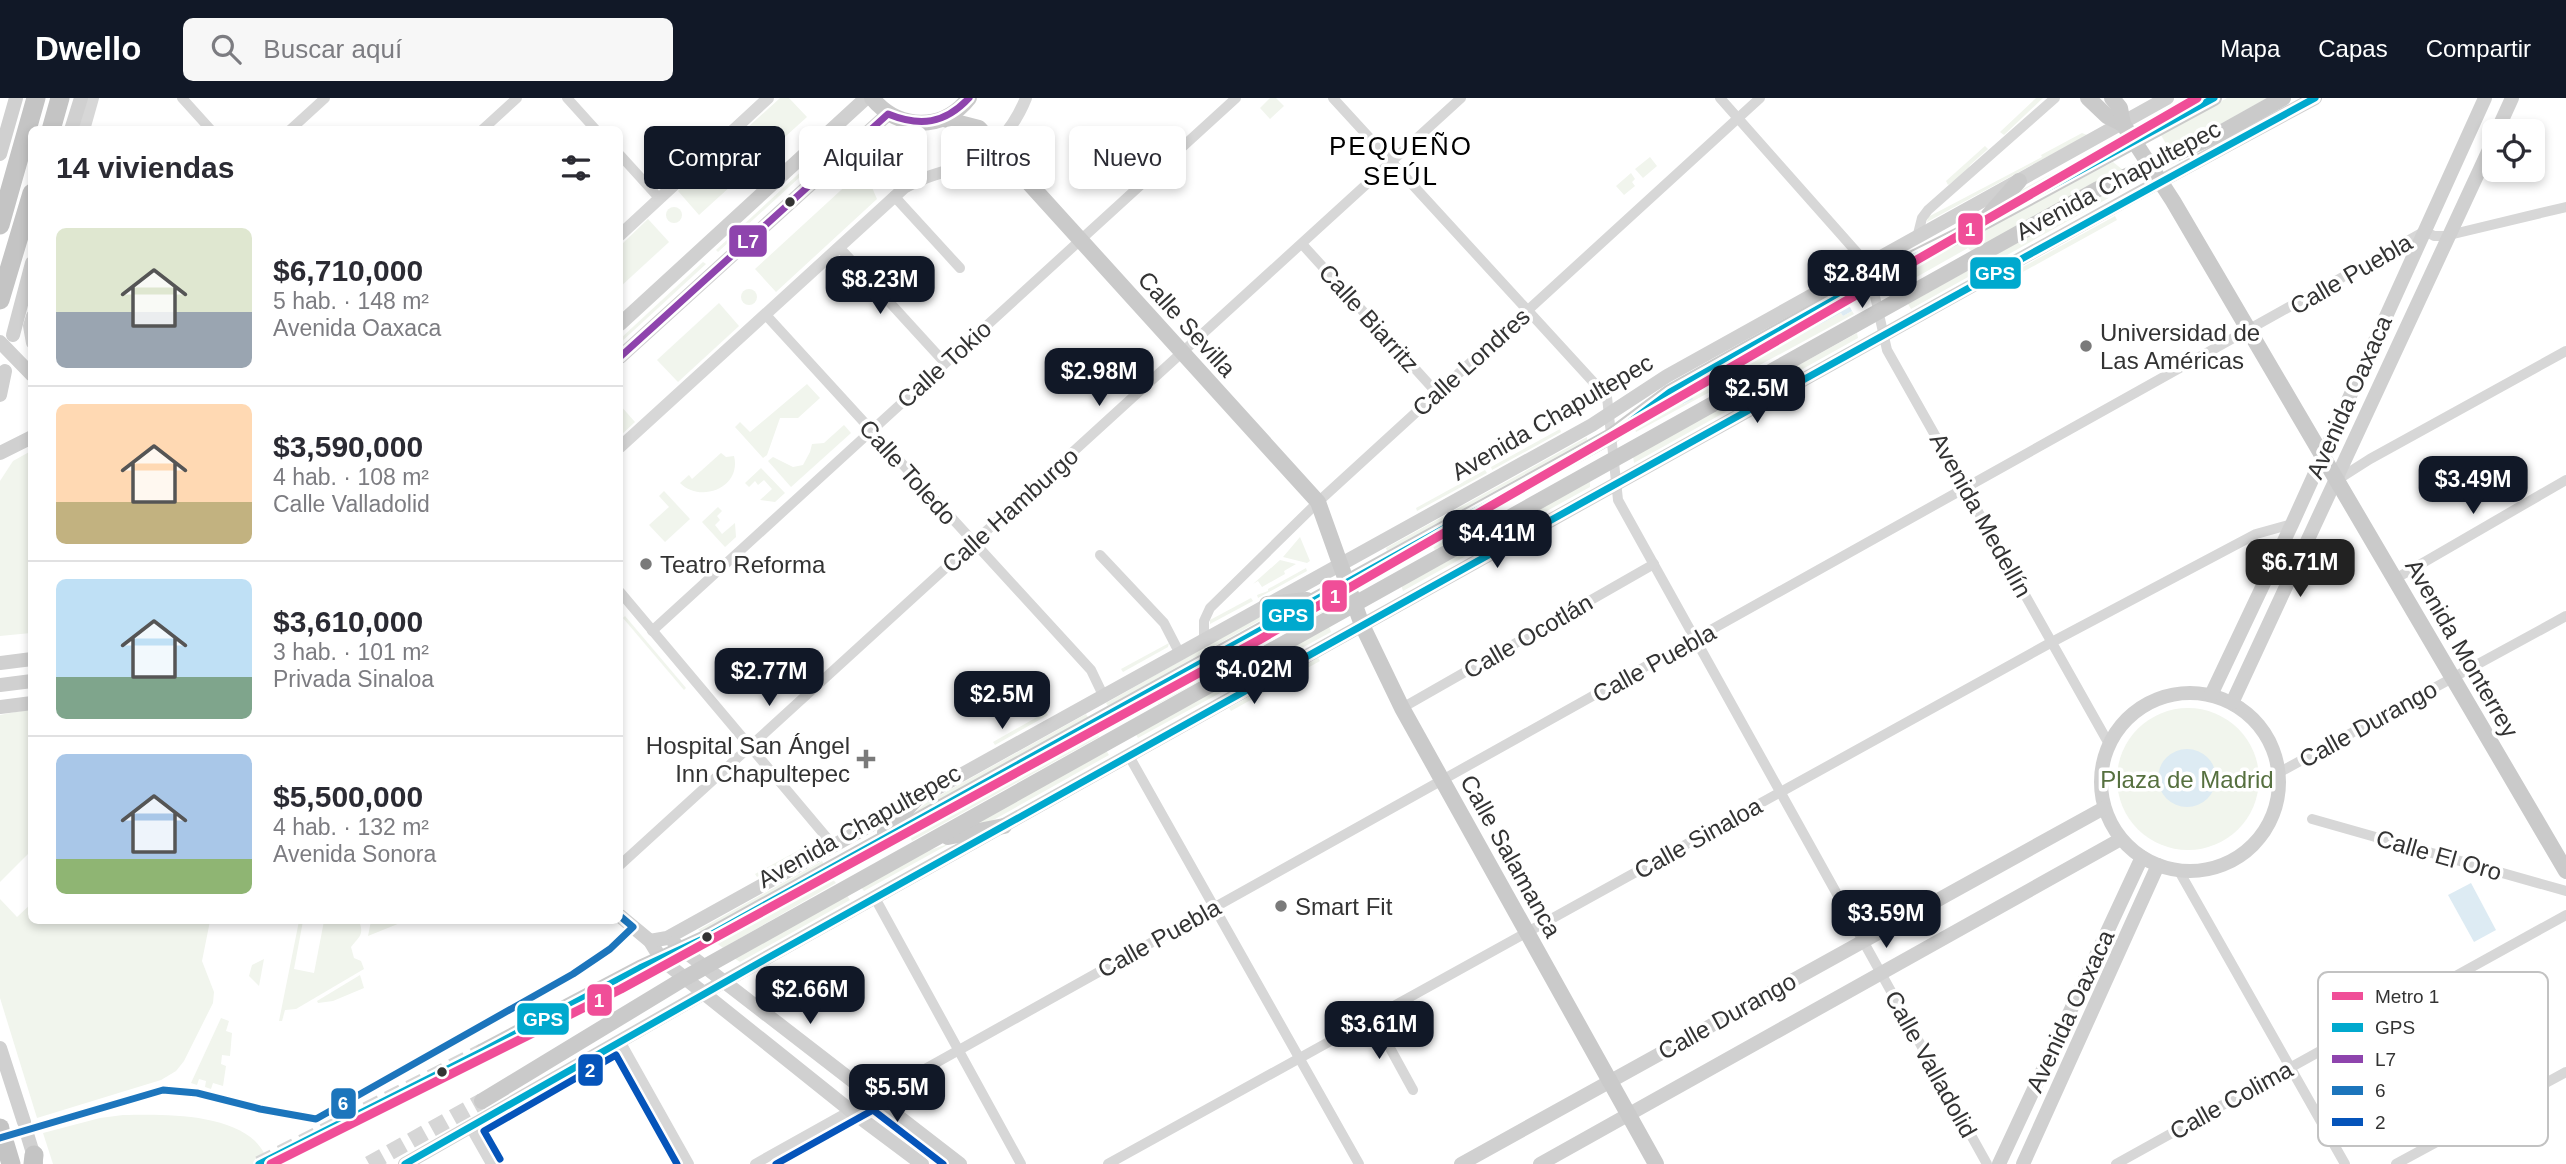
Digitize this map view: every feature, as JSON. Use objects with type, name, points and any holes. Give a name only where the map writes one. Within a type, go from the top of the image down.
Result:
[{"type":"highway","points":[[28,126],[36,98]]},
{"type":"highway","points":[[52,126],[60,98]]},
{"type":"highway","points":[[0,225],[28,126]]},
{"type":"highway","points":[[0,300],[28,206]]},
{"type":"highway","points":[[2,1134],[11,1164]]},
{"type":"main road","points":[[72,126],[81,98]]},
{"type":"main road","points":[[623,321],[866,98]]},
{"type":"main road","points":[[872,98],[888,114],[905,122],[925,124],[944,119],[971,98]]},
{"type":"main road","points":[[971,98],[978,126]]},
{"type":"main road","points":[[2088,98],[2107,116],[2123,124]]},
{"type":"main road","points":[[2112,98],[2120,108],[2123,124]]},
{"type":"main road","name":"Avenida Chapultepec","points":[[483,1051],[640,968],[683,950],[1611,436],[1670,392],[1764,331],[1869,272],[1917,238],[2167,98]]},
{"type":"main road","name":"Avenida Chapultepec","points":[[1869,272],[1981,224],[2214,98]]},
{"type":"main road","name":"Avenida Chapultepec","points":[[482,1101],[685,978],[1354,603],[2098,189],[2217,135],[2283,98]]},
{"type":"main road","name":"Avenida Chapultepec","points":[[405,1164],[1129,755],[2315,98]]},
{"type":"main road","name":"Avenida Oaxaca","points":[[2211,695],[2292,524],[2485,98]]},
{"type":"main road","points":[[2502,119],[2512,98]]},
{"type":"main road","points":[[0,154],[11,101]]},
{"type":"main road","points":[[623,354],[888,114]]},
{"type":"main road","points":[[944,119],[971,126]]},
{"type":"main road","name":"Avenida Monterrey","points":[[2123,124],[2161,181],[2566,871]]},
{"type":"main road","name":"Avenida Oaxaca","points":[[2232,703],[2482,166]]},
{"type":"main road","points":[[1981,224],[2019,181]]},
{"type":"main road","name":"Calle Sevilla","points":[[1035,189],[1318,502],[1340,563]]},
{"type":"main road","points":[[28,275],[6,339],[15,358],[28,370]]},
{"type":"main road","name":"Avenida Chapultepec","points":[[650,941],[667,938],[1609,415],[1667,376],[1764,331]]},
{"type":"main road","points":[[0,395],[5,371]]},
{"type":"main road","points":[[0,453],[28,439]]},
{"type":"main road","name":"Calle Salamanca","points":[[1340,563],[1362,625],[1402,708],[1656,1164]]},
{"type":"main road","points":[[1267,604],[1313,600]]},
{"type":"main road","points":[[0,663],[28,660]]},
{"type":"main road","points":[[0,685],[28,682]]},
{"type":"main road","points":[[2175,694],[2211,695],[2232,703],[2246,712],[2264,732],[2276,755],[2280,788],[2273,818],[2250,848],[2235,860],[2217,867],[2179,871],[2142,857],[2121,839],[2104,808],[2101,777],[2109,744],[2128,718],[2158,699],[2175,694]]},
{"type":"main road","points":[[0,707],[28,704]]},
{"type":"main road","points":[[874,844],[917,798]]},
{"type":"main road","name":"Calle Durango","points":[[1461,1164],[2104,808]]},
{"type":"main road","points":[[932,840],[1004,826]]},
{"type":"main road","name":"Calle Durango","points":[[1540,1164],[2121,839]]},
{"type":"main road","name":"Avenida Oaxaca","points":[[1999,1164],[2142,857]]},
{"type":"main road","name":"Avenida Oaxaca","points":[[2024,1164],[2158,865]]},
{"type":"main road","points":[[623,918],[650,941],[661,959],[851,1111],[922,1164]]},
{"type":"main road","points":[[667,938],[960,1164]]},
{"type":"main road","points":[[0,1048],[24,1122]]},
{"type":"street","points":[[85,126],[93,98]]},
{"type":"street","points":[[182,98],[207,126]]},
{"type":"street","points":[[294,126],[325,98]]},
{"type":"street","points":[[486,126],[517,98]]},
{"type":"street","points":[[567,98],[592,126]]},
{"type":"street","points":[[623,232],[768,98]]},
{"type":"street","points":[[1012,126],[1026,98]]},
{"type":"street","name":"Calle Tokio","points":[[652,631],[1236,98]]},
{"type":"street","name":"Calle Valladolid","points":[[1333,98],[1607,397],[1618,500],[1987,1164]]},
{"type":"street","name":"Calle Hamburgo","points":[[623,862],[1461,98]]},
{"type":"street","points":[[1720,98],[1869,272]]},
{"type":"street","name":"Calle Londres","points":[[1204,638],[1204,621],[1210,608],[1318,502],[1760,98]]},
{"type":"street","points":[[1917,238],[1922,218],[1928,210],[2055,98]]},
{"type":"street","points":[[623,158],[659,198]]},
{"type":"street","points":[[623,444],[894,196],[915,181],[941,172]]},
{"type":"street","points":[[894,196],[960,268]]},
{"type":"street","name":"Calle Puebla","points":[[755,1164],[2425,231],[2434,236],[2445,236],[2566,207]]},
{"type":"street","name":"Calle Biarritz","points":[[1302,244],[1437,393]]},
{"type":"street","points":[[839,247],[945,363]]},
{"type":"street","name":"Avenida Medellín","points":[[1869,272],[1887,350],[2109,744]]},
{"type":"street","name":"Calle Toledo","points":[[765,314],[1091,670],[1103,695]]},
{"type":"street","points":[[2337,480],[2370,458],[2566,351]]},
{"type":"street","points":[[2395,579],[2566,480]]},
{"type":"street","name":"Calle Sinaloa","points":[[1108,1164],[2052,642],[2256,534],[2292,524]]},
{"type":"street","points":[[1100,555],[1164,623],[1179,652]]},
{"type":"street","name":"Calle Ocotlán","points":[[1402,708],[1654,564]]},
{"type":"street","points":[[623,596],[832,845]]},
{"type":"street","name":"Calle Durango","points":[[2280,772],[2566,615]]},
{"type":"street","points":[[1129,755],[1359,1164]]},
{"type":"street","name":"Calle El Oro","points":[[2312,819],[2566,891]]},
{"type":"street","points":[[2179,871],[2318,1116]]},
{"type":"street","points":[[875,898],[1021,1164]]},
{"type":"street","name":"Calle Colima","points":[[2463,972],[2566,915]]},
{"type":"street","points":[[1373,1017],[1413,1090]]},
{"type":"street","points":[[620,1041],[689,1164]]},
{"type":"street","name":"Calle Colima","points":[[2116,1164],[2318,1052]]},
{"type":"street","points":[[2548,1082],[2566,1072]]},
{"type":"street","points":[[470,1127],[491,1164]]},
{"type":"street","points":[[2335,1146],[2345,1164]]},
{"type":"street","points":[[2396,1164],[2429,1146]]},
{"type":"green space","points":[[780,98],[789,98],[807,117],[785,137],[785,126],[749,126]]},
{"type":"green space","points":[[1270,98],[1276,98],[1284,106],[1270,119],[1260,108]]},
{"type":"green space","points":[[2036,98],[2043,98],[2004,135],[2000,132]]},
{"type":"green space","points":[[2185,98],[2199,98],[2156,122],[2153,117]]},
{"type":"green space","points":[[2227,98],[2267,98],[2201,135],[2169,149],[2161,135]]},
{"type":"green space","points":[[2082,133],[2087,135],[1927,222],[1928,217]]},
{"type":"green space","points":[[1985,146],[1988,149],[1970,165],[1968,171],[1948,185],[1946,181]]},
{"type":"green space","points":[[2100,148],[2103,151],[2007,202],[2023,189]]},
{"type":"green space","points":[[1650,157],[1657,166],[1643,178],[1635,169]]},
{"type":"green space","points":[[2113,162],[2123,170],[1972,252],[1968,248],[1906,283],[1908,288],[1902,291],[1898,275]]},
{"type":"green space","points":[[799,173],[799,178],[718,252],[716,250],[785,189]]},
{"type":"green space","points":[[1631,173],[1635,186],[1624,195],[1616,186]]},
{"type":"green space","points":[[2130,182],[2132,185],[1911,309],[1908,304],[2097,198]]},
{"type":"green space","points":[[680,189],[728,189],[699,215],[678,191]]},
{"type":"green space","points":[[842,189],[873,189],[877,199],[776,292],[755,269]]},
{"type":"green space","points":[[674,207],[680,209],[680,221],[674,223],[668,221],[666,215],[668,209]]},
{"type":"green space","points":[[2115,216],[2117,220],[2021,273],[2019,269]]},
{"type":"green space","points":[[648,219],[669,242],[623,284],[623,243]]},
{"type":"green space","points":[[703,262],[706,264],[623,340],[623,336]]},
{"type":"green space","points":[[746,289],[752,289],[757,297],[755,303],[746,305],[741,300],[741,294]]},
{"type":"green space","points":[[719,303],[739,326],[678,382],[657,360]]},
{"type":"green space","points":[[1852,311],[1854,314],[1636,432],[1634,427],[1678,394],[1684,404],[1692,399],[1691,395],[1841,313],[1843,316]]},
{"type":"green space","points":[[1857,333],[1858,338],[1634,463],[1633,456]]},
{"type":"green space","points":[[807,384],[820,398],[798,418],[780,418],[767,455],[763,458],[735,427],[740,422],[750,432]]},
{"type":"green space","points":[[623,408],[635,422],[623,433]]},
{"type":"green space","points":[[844,425],[851,433],[791,487],[768,461],[773,457],[793,467],[803,465],[812,444],[824,443]]},
{"type":"green space","points":[[1560,429],[1561,432],[1492,470],[1491,467]]},
{"type":"green space","points":[[1587,437],[1587,440],[1387,551],[1386,548]]},
{"type":"green space","points":[[28,453],[28,633],[0,636],[0,481],[13,461]]},
{"type":"green space","points":[[721,453],[726,457],[734,456],[735,467],[726,484],[708,492],[698,492],[680,483],[689,475],[692,479]]},
{"type":"green space","points":[[761,468],[785,493],[775,502],[760,500],[772,489],[764,480],[758,485],[755,481],[749,487],[745,483]]},
{"type":"green space","points":[[1485,470],[1487,473],[1417,511],[1416,508]]},
{"type":"green space","points":[[1590,481],[1590,487],[1403,591],[1401,585]]},
{"type":"green space","points":[[664,491],[690,519],[665,542],[649,525],[669,507],[659,496]]},
{"type":"green space","points":[[718,507],[722,511],[717,516],[720,520],[715,525],[722,534],[735,523],[736,537],[725,547],[702,522]]},
{"type":"green space","points":[[1482,514],[1486,522],[1435,550],[1431,543]]},
{"type":"green space","points":[[1300,537],[1310,561],[1307,563],[1283,557]]},
{"type":"green space","points":[[1280,560],[1296,564],[1284,571],[1285,574],[1262,587],[1258,581],[1253,584]]},
{"type":"green space","points":[[1306,568],[1307,571],[1258,598],[1257,595]]},
{"type":"green space","points":[[1251,598],[1253,601],[1210,624],[1210,620]]},
{"type":"green space","points":[[1321,604],[1323,612],[1158,704],[1153,697]]},
{"type":"green space","points":[[1282,608],[1108,706],[1106,703],[1253,620]]},
{"type":"green space","points":[[625,616],[686,688],[684,690],[623,618]]},
{"type":"green space","points":[[1329,626],[1331,632],[1138,738],[1135,733]]},
{"type":"green space","points":[[1169,643],[1168,647],[1123,672],[1121,669]]},
{"type":"green space","points":[[1318,658],[1320,661],[1231,711],[1229,708]]},
{"type":"green space","name":"Plaza de Madrid","points":[[2188,708],[2215,713],[2238,729],[2254,752],[2259,779],[2254,806],[2238,829],[2215,845],[2188,850],[2161,845],[2138,829],[2122,806],[2117,779],[2122,752],[2138,729],[2161,713]]},
{"type":"green space","points":[[28,710],[28,854],[0,882],[0,715]]},
{"type":"green space","points":[[1046,712],[1048,715],[995,745],[993,742]]},
{"type":"green space","points":[[1086,714],[1088,717],[909,817],[926,803]]},
{"type":"green space","points":[[1095,729],[1099,737],[912,841],[909,834]]},
{"type":"green space","points":[[1106,750],[1109,755],[988,823],[962,831]]},
{"type":"green space","points":[[951,843],[864,891],[860,886],[921,853]]},
{"type":"green space","points":[[808,845],[809,848],[757,877],[755,874]]},
{"type":"green space","points":[[822,861],[824,864],[702,932],[698,930]]},
{"type":"green space","points":[[831,877],[836,883],[723,948],[715,942]]},
{"type":"green space","points":[[846,894],[850,900],[740,962],[734,958]]},
{"type":"green space","points":[[0,899],[17,917],[28,907],[28,924],[209,924],[202,961],[214,992],[213,1003],[184,1061],[176,1071],[161,1080],[37,1118],[0,998]]},
{"type":"green space","points":[[298,924],[302,924],[294,969],[314,973],[323,924],[360,924],[361,934],[351,947],[354,958],[361,961],[364,969],[296,1009],[285,1010],[282,1021],[279,1021]]},
{"type":"green space","points":[[370,924],[398,924],[368,936]]},
{"type":"green space","points":[[264,959],[259,986],[249,976],[252,965]]},
{"type":"green space","points":[[360,975],[364,988],[333,1001],[318,1003],[317,1001]]},
{"type":"green space","points":[[221,1018],[229,1021],[226,1031],[232,1033],[230,1056],[222,1055],[221,1064],[226,1066],[223,1086],[213,1083],[211,1089],[205,1087],[206,1081],[199,1079],[197,1085],[191,1083]]},
{"type":"green space","points":[[123,1115],[192,1117],[227,1125],[255,1141],[270,1164],[53,1164],[43,1133],[100,1118]]},
{"type":"shaded area","points":[[1847,301],[1852,311],[1843,316],[1841,313],[1691,395],[1693,399],[1683,404],[1677,394],[1686,392],[1838,309],[1838,306]]},
{"type":"shaded area","points":[[2181,749],[2193,749],[2208,757],[2216,772],[2216,784],[2208,799],[2193,807],[2181,807],[2166,799],[2158,784],[2158,772],[2166,757]]},
{"type":"shaded area","points":[[2471,883],[2496,930],[2474,942],[2448,895]]},
{"type":"tunnel","points":[[259,1164],[483,1051]]},
{"type":"tunnel","points":[[369,1164],[482,1101]]},
{"type":"metro line","name":"1","points":[[271,1164],[621,989],[1259,640],[2197,98]]},
{"type":"transit line","name":"L7","points":[[623,354],[888,114],[911,121],[931,121],[951,113],[969,98]]},
{"type":"transit line","name":"GPS","points":[[259,1164],[640,968],[703,939],[1611,436],[1670,392],[1871,279],[1981,224],[2214,98]]},
{"type":"transit line","name":"GPS","points":[[405,1164],[1245,690],[2315,98]]},
{"type":"transit line","name":"6","points":[[0,1138],[163,1090],[197,1093],[260,1109],[316,1119],[573,974],[610,949],[633,927],[623,919]]},
{"type":"transit line","name":"2","points":[[500,1159],[484,1131],[616,1055],[677,1164]]},
{"type":"transit line","name":"2","points":[[776,1164],[873,1110],[943,1164]]},
{"type":"place","name":"Universidad de Las Américas","points":[[2086,346]]},
{"type":"place","name":"Teatro Reforma","points":[[646,564]]},
{"type":"place","name":"Hospital San Ángel Inn Chapultepec","points":[[866,759]]},
{"type":"place","name":"Smart Fit","points":[[1281,906]]},
{"type":"district","name":"PEQUEÑO SEÚL","points":[[1401,161]]}]
